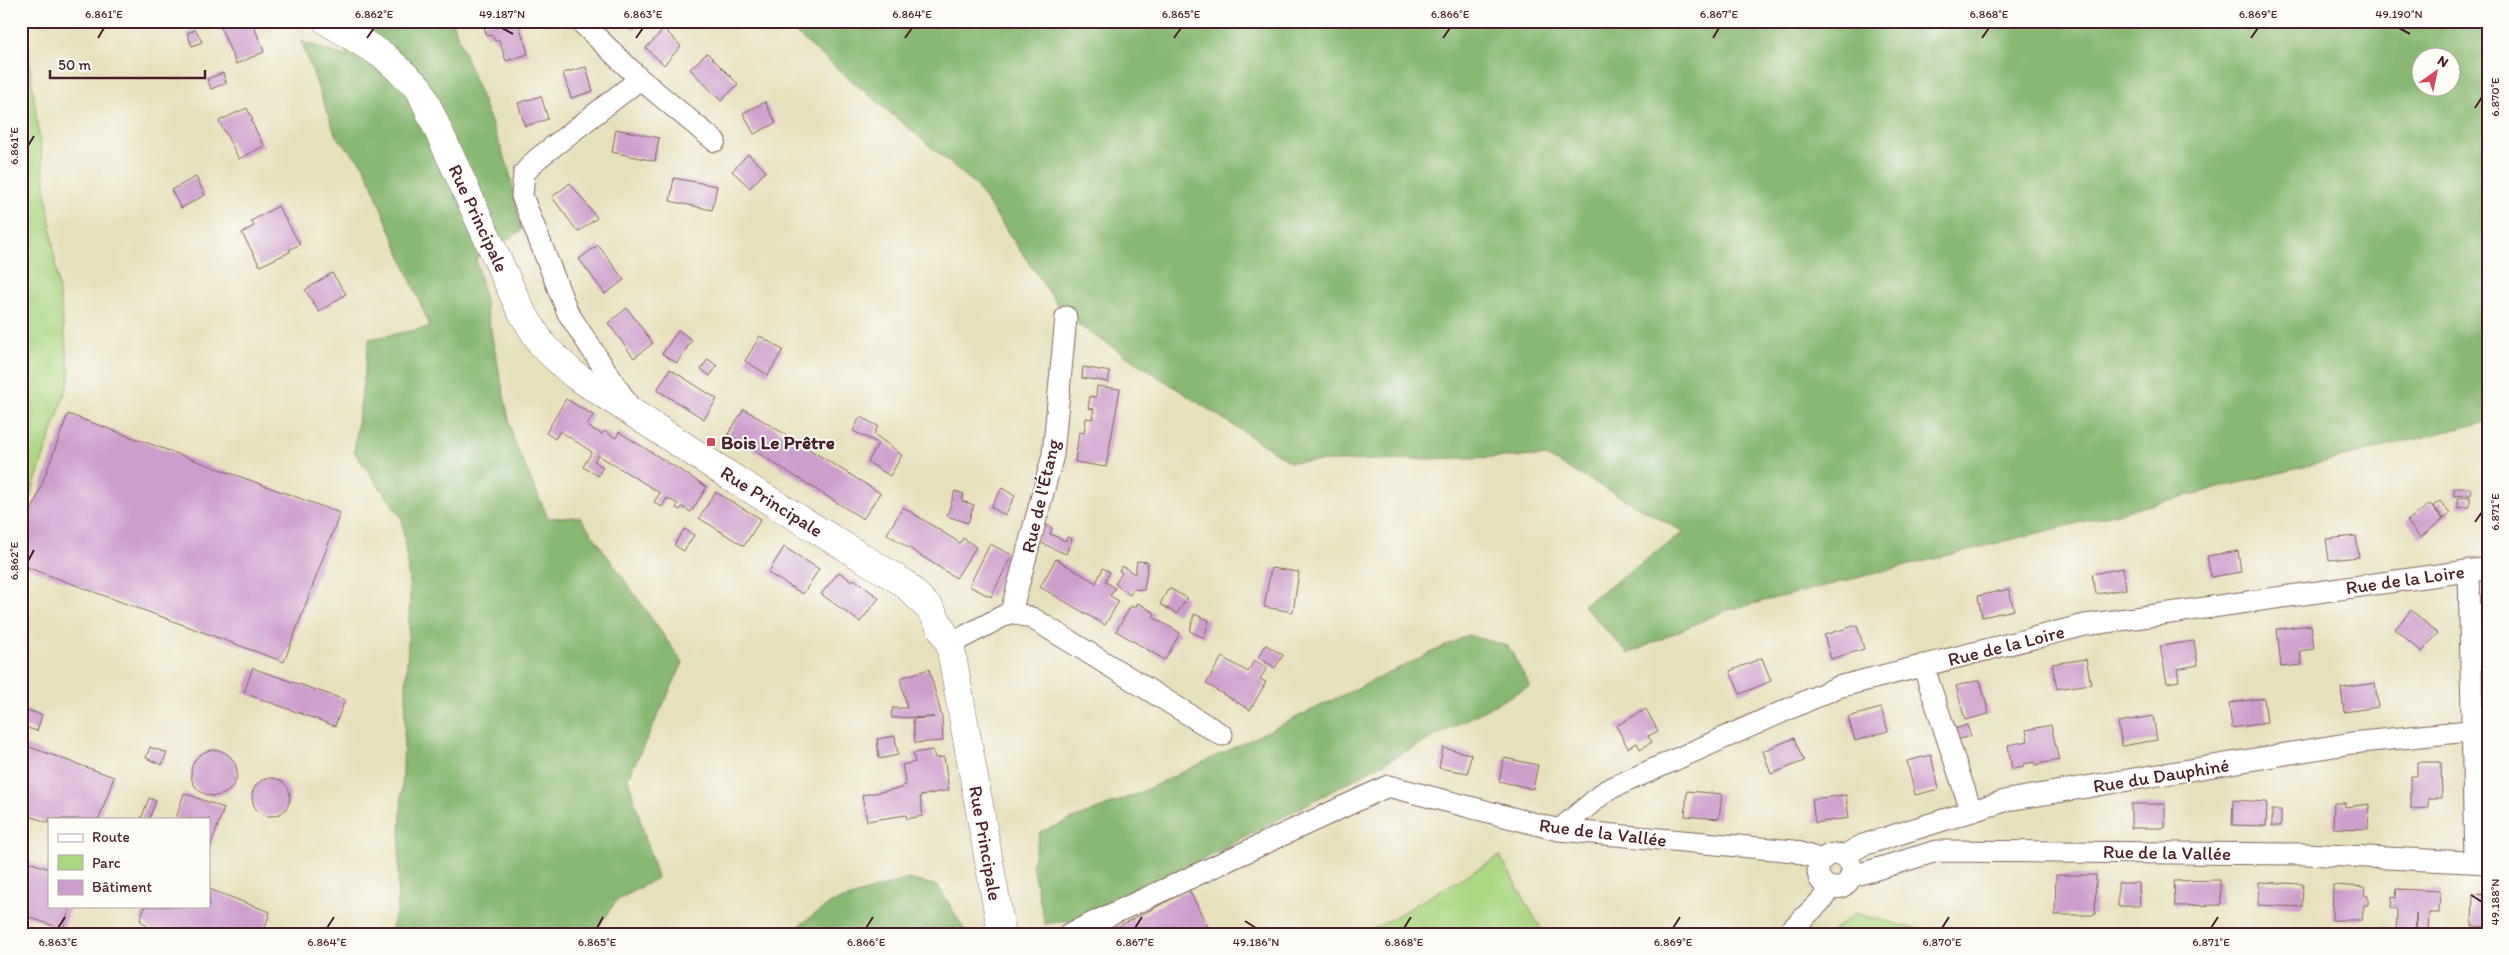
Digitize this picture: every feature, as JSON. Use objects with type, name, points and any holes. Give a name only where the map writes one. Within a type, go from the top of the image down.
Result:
[{"type":"main road","name":"Rue Principale","points":[[328,21],[384,56],[419,88],[520,309],[543,346],[573,374],[631,409],[736,480],[904,583],[931,610],[950,644],[1002,934]]},
{"type":"street","points":[[580,21],[640,79],[715,142]]},
{"type":"street","points":[[631,409],[568,313],[522,196],[524,173],[530,166],[640,79]]},
{"type":"street","name":"Rue de l'Étang","points":[[1011,612],[1053,455],[1066,317]]},
{"type":"street","points":[[2479,569],[2481,862]]},
{"type":"street","name":"Rue de la Loire","points":[[1559,830],[1606,790],[1838,687],[2085,625],[2479,569]]},
{"type":"street","points":[[950,644],[1011,612],[1032,618],[1222,735]]},
{"type":"street","points":[[1923,665],[1971,810]]},
{"type":"street","name":"Rue du Dauphiné","points":[[1843,856],[1863,845],[2008,800],[2352,743],[2480,730]]},
{"type":"street","name":"Rue de la Vallée","points":[[1069,934],[1388,786],[1559,830],[1794,851],[1822,860],[1832,855],[1843,856]]},
{"type":"street","name":"Rue de la Vallée","points":[[1830,888],[1844,885],[1850,877],[1937,851],[2296,854],[2481,862]]},
{"type":"street","points":[[1843,856],[1851,866],[1850,877]]},
{"type":"street","points":[[1787,934],[1822,901],[1830,888],[1820,879],[1818,872],[1822,860]]},
{"type":"green space","points":[[21,21],[26,21],[27,43],[70,378],[21,524]]},
{"type":"green space","points":[[339,21],[452,21],[509,169],[521,231],[476,258],[513,439],[548,518],[580,517],[683,663],[628,778],[657,878],[616,901],[594,934],[390,934],[397,909],[410,593],[402,518],[354,452],[369,339],[430,327],[364,166],[336,136],[301,41],[347,57]]},
{"type":"green space","points":[[781,21],[2488,21],[2488,421],[1724,611],[1628,654],[1583,605],[1684,532],[1546,456],[1290,462],[1066,317],[974,183]]},
{"type":"green space","points":[[1468,635],[1508,646],[1530,686],[1096,916],[1045,924],[1032,866],[1040,832],[1139,793]]},
{"type":"green space","points":[[1500,856],[1544,934],[1365,934]]},
{"type":"green space","points":[[908,879],[938,886],[967,934],[787,934],[831,903]]},
{"type":"green space","points":[[1854,913],[1937,934],[1829,934]]},
{"type":"building","points":[[218,21],[252,21],[264,52],[236,64]]},
{"type":"building","points":[[492,21],[518,21],[528,54],[506,61],[499,40],[495,41],[492,35],[487,36],[483,24]]},
{"type":"building","points":[[624,21],[641,21],[633,30]]},
{"type":"building","points":[[664,29],[681,46],[664,65],[646,48]]},
{"type":"building","points":[[196,30],[202,42],[192,46],[187,33]]},
{"type":"building","points":[[707,53],[738,84],[721,101],[690,69]]},
{"type":"building","points":[[586,67],[593,91],[571,98],[563,73]]},
{"type":"building","points":[[223,73],[226,83],[211,89],[207,79]]},
{"type":"building","points":[[541,96],[548,119],[525,126],[518,103]]},
{"type":"building","points":[[765,102],[776,123],[754,134],[743,113]]},
{"type":"building","points":[[247,108],[253,120],[251,121],[264,146],[239,159],[219,121]]},
{"type":"building","points":[[616,129],[659,138],[655,161],[612,152]]},
{"type":"building","points":[[748,154],[766,171],[750,188],[732,171]]},
{"type":"building","points":[[196,177],[205,195],[181,208],[171,190]]},
{"type":"building","points":[[674,178],[717,186],[712,210],[670,201]]},
{"type":"building","points":[[570,183],[597,218],[578,232],[552,197]]},
{"type":"building","points":[[278,206],[300,244],[289,250],[290,252],[260,266],[242,233],[254,226],[251,221]]},
{"type":"building","points":[[598,245],[624,280],[605,294],[579,259]]},
{"type":"building","points":[[332,273],[346,294],[319,312],[305,290]]},
{"type":"building","points":[[627,308],[653,343],[634,358],[608,323]]},
{"type":"building","points":[[678,330],[692,340],[677,363],[662,354]]},
{"type":"building","points":[[760,336],[783,350],[768,375],[745,361]]},
{"type":"building","points":[[708,359],[717,366],[710,376],[701,369]]},
{"type":"building","points":[[1083,367],[1110,372],[1108,382],[1082,378]]},
{"type":"building","points":[[670,369],[717,399],[704,419],[657,390]]},
{"type":"building","points":[[1097,386],[1120,389],[1106,467],[1075,462],[1079,432],[1084,433],[1086,418],[1092,419],[1094,409],[1088,408],[1090,396],[1096,397]]},
{"type":"building","points":[[566,399],[593,415],[587,426],[602,434],[604,431],[616,438],[619,432],[707,487],[691,512],[682,507],[680,510],[676,508],[678,504],[667,498],[662,507],[654,502],[660,493],[598,455],[594,461],[603,467],[598,476],[583,467],[592,452],[560,431],[555,439],[546,433]]},
{"type":"building","points":[[744,409],[880,493],[863,519],[728,434]]},
{"type":"building","points":[[68,414],[340,513],[284,662],[21,565],[21,540]]},
{"type":"building","points":[[860,417],[878,426],[874,434],[902,455],[890,476],[868,462],[878,443],[853,431]]},
{"type":"building","points":[[1002,488],[1015,496],[1005,515],[991,507]]},
{"type":"building","points":[[2454,488],[2470,488],[2471,495],[2454,496]]},
{"type":"building","points":[[955,491],[964,494],[962,501],[974,505],[968,523],[947,516]]},
{"type":"building","points":[[715,492],[761,519],[744,546],[699,518]]},
{"type":"building","points":[[2470,497],[2470,507],[2458,508],[2458,498]]},
{"type":"building","points":[[2440,501],[2450,514],[2444,519],[2433,506]]},
{"type":"building","points":[[2430,504],[2443,519],[2420,538],[2407,521]]},
{"type":"building","points":[[903,507],[960,543],[963,538],[976,547],[956,578],[887,534]]},
{"type":"building","points":[[1040,522],[1052,528],[1050,534],[1066,541],[1067,537],[1072,539],[1066,554],[1037,541]]},
{"type":"building","points":[[684,529],[694,535],[684,551],[674,545]]},
{"type":"building","points":[[2356,536],[2359,557],[2329,560],[2326,539]]},
{"type":"building","points":[[990,544],[1012,555],[991,597],[969,586]]},
{"type":"building","points":[[784,547],[819,569],[803,594],[768,573]]},
{"type":"building","points":[[2238,551],[2241,572],[2211,577],[2207,556]]},
{"type":"building","points":[[1056,559],[1096,583],[1103,568],[1110,572],[1105,581],[1115,588],[1110,596],[1119,601],[1105,625],[1040,587]]},
{"type":"building","points":[[1137,561],[1148,562],[1144,590],[1133,589],[1130,595],[1115,584],[1122,573],[1119,571],[1122,566],[1135,574]]},
{"type":"building","points":[[1271,568],[1299,572],[1293,612],[1264,607]]},
{"type":"building","points":[[2123,568],[2126,589],[2096,594],[2092,574]]},
{"type":"building","points":[[839,572],[852,581],[854,579],[879,598],[860,622],[821,594]]},
{"type":"building","points":[[1169,588],[1187,598],[1177,614],[1160,604]]},
{"type":"building","points":[[2009,589],[2014,610],[1982,617],[1978,596]]},
{"type":"building","points":[[1138,603],[1155,613],[1153,617],[1180,633],[1165,660],[1116,631],[1131,606],[1135,608]]},
{"type":"building","points":[[2411,610],[2438,633],[2422,652],[2395,629]]},
{"type":"building","points":[[1194,614],[1209,620],[1204,638],[1190,631]]},
{"type":"building","points":[[1857,625],[1864,649],[1831,659],[1824,635]]},
{"type":"building","points":[[2311,625],[2314,649],[2300,651],[2302,665],[2281,667],[2277,629]]},
{"type":"building","points":[[2194,641],[2198,665],[2177,669],[2179,681],[2167,683],[2160,646]]},
{"type":"building","points":[[1266,645],[1283,655],[1275,668],[1258,657]]},
{"type":"building","points":[[1222,657],[1248,672],[1254,660],[1267,668],[1260,679],[1266,682],[1250,710],[1206,684]]},
{"type":"building","points":[[1762,658],[1771,681],[1740,694],[1730,671]]},
{"type":"building","points":[[2086,659],[2091,684],[2057,689],[2052,664]]},
{"type":"building","points":[[253,667],[345,700],[335,726],[244,693]]},
{"type":"building","points":[[929,669],[942,717],[943,741],[915,743],[913,719],[934,717],[892,718],[891,712],[893,711],[892,708],[907,708],[900,678]]},
{"type":"building","points":[[1980,680],[1989,714],[1965,720],[1956,686]]},
{"type":"building","points":[[2375,683],[2378,707],[2344,712],[2341,688]]},
{"type":"building","points":[[2264,698],[2267,723],[2232,728],[2229,703]]},
{"type":"building","points":[[21,708],[42,715],[37,731],[21,726]]},
{"type":"building","points":[[1881,708],[1888,731],[1855,741],[1848,717]]},
{"type":"building","points":[[1646,709],[1658,731],[1648,736],[1652,742],[1640,749],[1637,743],[1628,748],[1616,726]]},
{"type":"building","points":[[2153,716],[2157,740],[2122,746],[2118,722]]},
{"type":"building","points":[[1967,725],[1971,736],[1956,740],[1952,730]]},
{"type":"building","points":[[2051,725],[2059,760],[2035,765],[2035,762],[2023,764],[2024,767],[2012,769],[2008,745],[2028,741],[2026,730]]},
{"type":"building","points":[[895,736],[898,755],[879,759],[877,739]]},
{"type":"building","points":[[1794,738],[1804,761],[1771,774],[1763,751]]},
{"type":"building","points":[[21,744],[114,777],[99,818],[48,818],[48,823],[21,813]]},
{"type":"building","points":[[150,747],[167,753],[162,765],[146,758]]},
{"type":"building","points":[[1443,748],[1471,754],[1468,773],[1439,768]]},
{"type":"building","points":[[219,750],[231,756],[236,764],[236,782],[231,790],[223,795],[209,796],[197,790],[192,782],[191,768],[197,756],[205,751]]},
{"type":"building","points":[[933,750],[935,758],[944,757],[949,790],[920,796],[923,816],[907,819],[906,815],[867,821],[862,795],[902,788],[902,786],[906,785],[902,765],[915,762],[913,753]]},
{"type":"building","points":[[1931,755],[1939,789],[1915,795],[1907,761]]},
{"type":"building","points":[[1504,758],[1538,765],[1533,789],[1499,781]]},
{"type":"building","points":[[2417,762],[2441,762],[2442,798],[2428,798],[2428,808],[2411,809],[2411,776],[2417,776]]},
{"type":"building","points":[[271,778],[285,783],[290,797],[285,811],[271,816],[257,811],[252,797],[257,783]]},
{"type":"building","points":[[1687,791],[1722,794],[1719,819],[1685,816]]},
{"type":"building","points":[[184,793],[224,808],[210,848],[210,818],[176,818]]},
{"type":"building","points":[[1846,795],[1849,818],[1815,823],[1812,799]]},
{"type":"building","points":[[149,798],[156,801],[149,818],[141,818]]},
{"type":"building","points":[[2233,800],[2267,802],[2266,826],[2232,825]]},
{"type":"building","points":[[2334,803],[2345,803],[2345,807],[2369,804],[2368,829],[2333,828]]},
{"type":"building","points":[[2131,804],[2165,804],[2165,828],[2131,828]]},
{"type":"building","points":[[2272,810],[2281,810],[2281,826],[2272,826]]},
{"type":"building","points":[[21,859],[48,869],[48,908],[70,908],[61,934],[58,934],[59,928],[21,914]]},
{"type":"building","points":[[2056,875],[2096,875],[2095,915],[2055,915]]},
{"type":"building","points":[[2220,880],[2221,905],[2175,906],[2174,881]]},
{"type":"building","points":[[2259,882],[2303,884],[2302,907],[2258,905]]},
{"type":"building","points":[[2118,883],[2139,883],[2140,906],[2118,906]]},
{"type":"building","points":[[2333,885],[2365,887],[2364,895],[2368,896],[2368,905],[2364,905],[2362,920],[2332,920]]},
{"type":"building","points":[[210,889],[270,912],[263,934],[157,934],[140,920],[144,908],[210,908]]},
{"type":"building","points":[[2397,889],[2440,891],[2439,913],[2429,913],[2428,932],[2417,931],[2416,913],[2415,934],[2396,933],[2397,912],[2396,908],[2391,908],[2392,897],[2396,898]]},
{"type":"building","points":[[1189,890],[1212,934],[1104,934]]},
{"type":"building","points":[[2473,894],[2488,895],[2488,927],[2472,926]]},
{"type":"building","points":[[2377,928],[2388,929],[2388,934],[2377,934]]},
{"type":"building","points":[[2178,932],[2215,932],[2215,934],[2178,934]]},
{"type":"place","name":"Bois Le Prêtre","points":[[711,442]]}]
